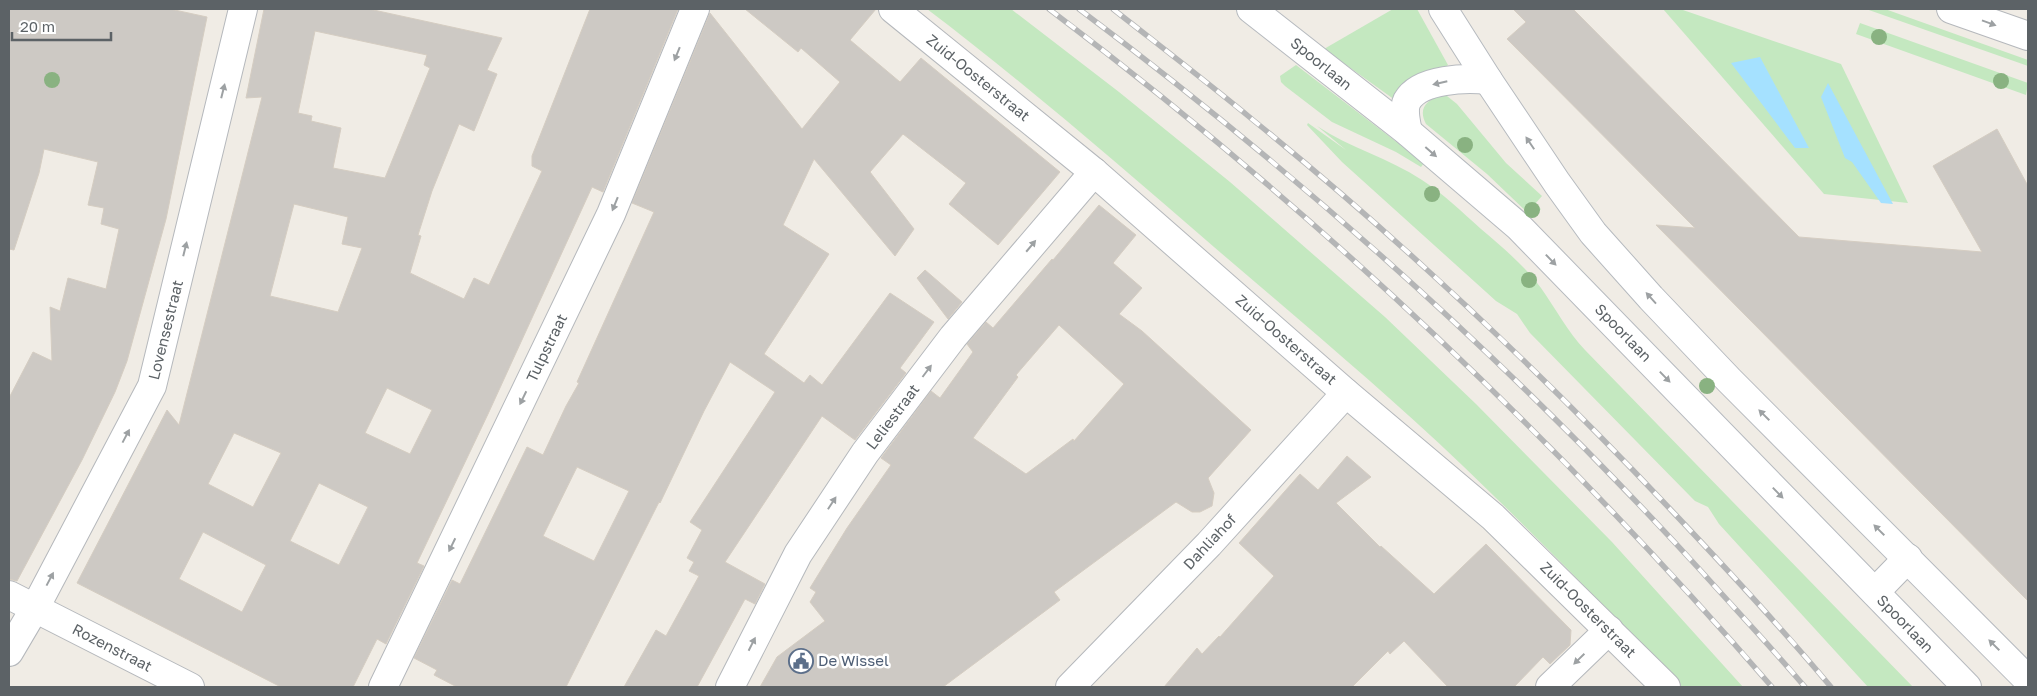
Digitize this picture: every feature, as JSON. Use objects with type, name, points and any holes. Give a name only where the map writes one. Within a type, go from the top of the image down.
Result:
[{"type":"street","name":"Lovensestraat","points":[[9,652],[35,608],[152,386],[243,9]]},
{"type":"street","name":"Tulpstraat","points":[[390,685],[611,214],[695,9]]},
{"type":"street","name":"Zuid-Oosterstraat","points":[[893,9],[1094,172],[1346,393],[1493,517],[1666,687]]},
{"type":"street","name":"Spoorlaan","points":[[1251,9],[1408,132],[1518,226],[1967,687]]},
{"type":"street","points":[[1444,9],[1488,80],[1557,183],[1604,245],[1651,298],[1729,380],[2028,680]]},
{"type":"street","points":[[1951,9],[2028,36]]},
{"type":"street","points":[[1408,132],[1406,107],[1408,100],[1419,90],[1440,82],[1470,79],[1488,80]]},
{"type":"street","name":"Leliestraat","points":[[730,687],[798,554],[865,453],[953,337],[1094,172]]},
{"type":"street","name":"Dahliahof","points":[[1070,687],[1209,544],[1346,393]]},
{"type":"street","points":[[1874,592],[1908,558]]},
{"type":"street","name":"Rozenstraat","points":[[9,595],[190,687]]},
{"type":"street","points":[[1550,687],[1608,630]]},
{"type":"green space","points":[[927,9],[1011,9],[1119,92],[1230,182],[1385,317],[1476,404],[1612,542],[1743,687],[1682,687],[1519,520],[1402,410],[1072,126]]},
{"type":"green space","points":[[1393,9],[1417,9],[1448,65],[1395,100],[1324,49]]},
{"type":"green space","points":[[1663,9],[1680,9],[1841,64],[1908,203],[1824,194]]},
{"type":"green space","points":[[1866,9],[1885,9],[2028,60],[2028,66]]},
{"type":"green space","points":[[1860,23],[2028,83],[2026,95],[1856,34]]},
{"type":"green space","points":[[1296,65],[1424,163],[1421,167],[1396,152],[1332,122],[1285,86],[1281,82],[1280,76]]},
{"type":"green space","points":[[1440,96],[1447,96],[1457,104],[1506,163],[1542,196],[1535,204],[1541,209],[1533,218],[1487,174],[1426,124],[1423,114],[1425,106],[1431,100]]},
{"type":"green space","points":[[1308,123],[1346,150],[1317,126],[1343,141],[1396,165],[1430,185],[1512,257],[1541,288],[1567,328],[1585,350],[1913,687],[1868,687],[1719,524],[1708,507],[1695,501],[1690,496],[1530,333],[1517,314],[1496,301],[1342,162],[1307,125]]},
{"type":"water","points":[[1760,57],[1809,148],[1795,148],[1731,63]]},
{"type":"water","points":[[1828,83],[1893,204],[1881,203],[1852,162],[1845,158],[1821,97]]},
{"type":"building","points":[[9,9],[170,9],[207,17],[166,219],[127,361],[115,392],[82,460],[17,581],[9,579],[9,398],[33,352],[52,361],[50,307],[60,311],[68,278],[106,289],[119,229],[101,224],[104,208],[88,205],[98,162],[44,149],[39,173],[14,250],[9,249]]},
{"type":"building","points":[[264,9],[369,9],[502,38],[487,70],[497,74],[474,131],[459,124],[432,191],[418,235],[421,236],[410,273],[464,299],[474,278],[489,285],[542,171],[532,166],[532,156],[590,9],[678,9],[603,192],[592,187],[417,563],[424,566],[386,644],[377,639],[353,687],[281,687],[77,583],[167,410],[179,425],[262,97],[246,98]],"holes":[[[315,31],[427,55],[424,65],[430,68],[385,178],[333,168],[341,128],[311,121],[312,116],[298,113]],[[294,204],[348,217],[342,244],[362,248],[338,312],[270,296]],[[387,388],[432,410],[410,454],[365,433]],[[234,433],[281,453],[253,507],[208,484]],[[319,483],[368,507],[339,565],[290,541]],[[203,532],[266,565],[242,612],[179,579]]]},
{"type":"building","points":[[745,9],[876,9],[850,40],[900,82],[921,58],[1060,172],[998,245],[949,204],[966,183],[903,134],[870,172],[914,229],[895,256],[814,159],[783,225],[829,254],[764,354],[804,383],[810,375],[822,385],[890,293],[934,322],[900,368],[906,373],[855,440],[822,416],[725,562],[765,584],[755,604],[745,599],[697,687],[624,687],[656,630],[666,636],[699,576],[689,571],[694,562],[687,558],[702,530],[690,522],[775,392],[730,362],[566,687],[457,687],[434,675],[437,670],[414,658],[452,580],[460,584],[527,447],[543,455],[579,383],[577,382],[654,212],[632,203],[710,13],[802,129],[840,82],[801,48],[798,52]],"holes":[[[577,467],[629,491],[594,561],[543,536]]]},
{"type":"building","points":[[1513,9],[1573,9],[1799,237],[1982,252],[1933,166],[1997,129],[2028,186],[2028,601],[1656,225],[1695,228],[1507,39],[1526,22]]},
{"type":"building","points":[[1099,205],[1136,235],[1113,263],[1142,288],[1119,314],[1142,331],[1251,430],[1208,478],[1214,493],[1212,506],[1200,512],[1192,512],[1176,502],[1054,592],[1060,600],[943,687],[760,687],[777,657],[825,621],[810,602],[816,592],[810,588],[847,528],[891,465],[881,458],[931,391],[940,398],[973,352],[967,344],[986,322],[993,328]],"holes":[[[1059,325],[1124,384],[1074,441],[1073,439],[1026,474],[973,438],[1018,377],[1016,375]]]},
{"type":"building","points":[[925,270],[962,302],[948,319],[917,278]]},
{"type":"building","points":[[1347,456],[1371,477],[1336,503],[1380,547],[1434,594],[1486,544],[1571,630],[1570,645],[1550,664],[1543,657],[1514,687],[1448,687],[1404,641],[1390,654],[1388,651],[1352,687],[1164,687],[1197,648],[1202,654],[1220,637],[1274,576],[1239,543],[1300,474],[1318,490]]},
{"type":"railway","points":[[1049,9],[1147,85],[1243,164],[1337,245],[1428,329],[1605,504],[1772,687]]},
{"type":"railway","points":[[1079,9],[1162,73],[1325,206],[1481,347],[1630,495],[1767,643],[1805,687]]},
{"type":"railway","points":[[1113,9],[1218,92],[1362,212],[1416,259],[1520,357],[1671,510],[1752,597],[1831,687]]},
{"type":"place","name":"De Wissel","points":[[801,661]]}]
